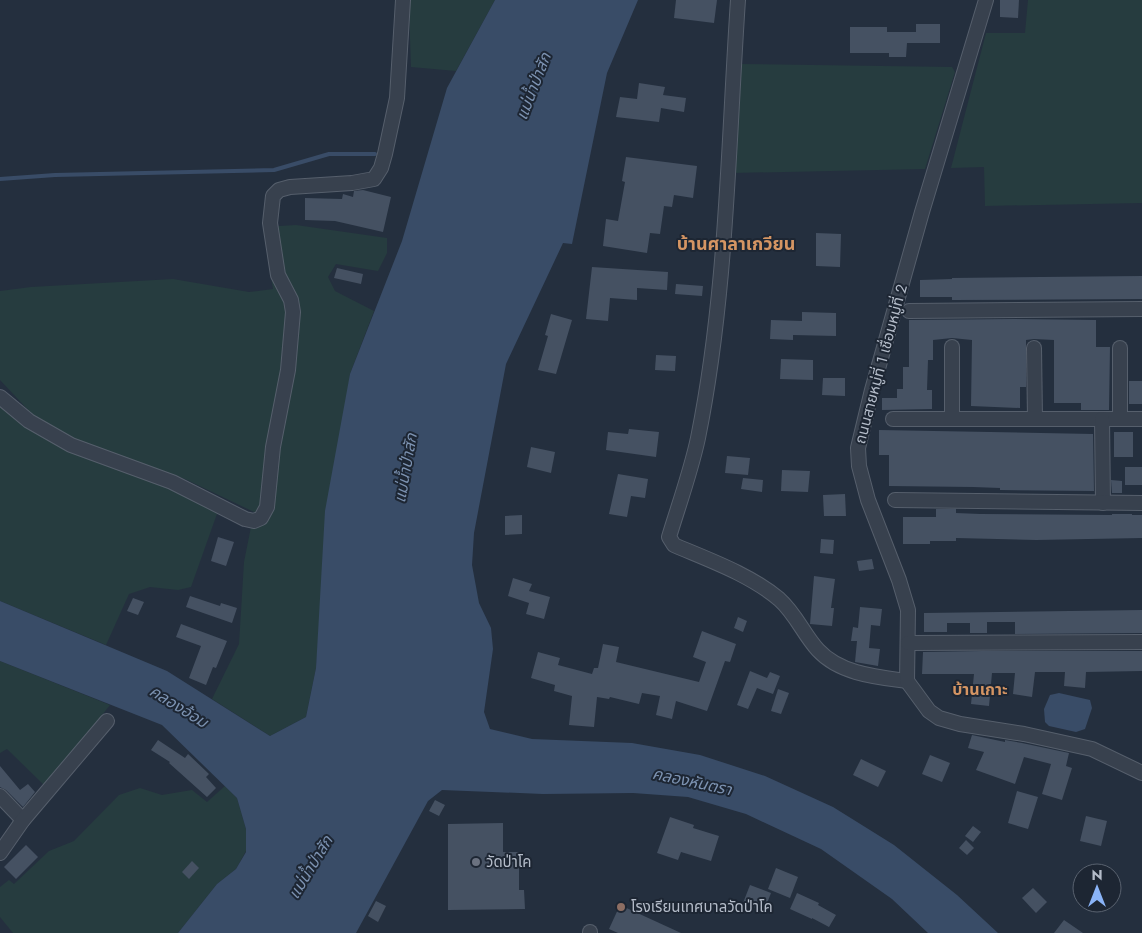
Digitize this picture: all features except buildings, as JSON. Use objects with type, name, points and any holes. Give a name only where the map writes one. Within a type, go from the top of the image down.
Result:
[{"type":"street","points":[[0,397],[30,421],[71,445],[172,482],[246,519],[254,521],[261,518],[267,507],[273,447],[288,370],[293,312],[291,300],[278,276],[270,223],[273,196],[279,190],[290,187],[352,183],[374,178],[381,168],[397,98],[403,0]]},
{"type":"street","points":[[738,0],[726,217],[717,319],[698,440],[669,537],[674,545],[754,582],[779,600],[796,618],[818,650],[834,664],[866,675],[907,681],[929,711],[939,718],[960,724],[1024,734],[1092,749],[1142,773]]},
{"type":"street","name":"ถนนสายหมู่ที่ 1 เชื่อมหมู่ที่ 2","points":[[907,681],[908,610],[899,580],[868,500],[859,466],[858,448],[922,212],[986,0]]},
{"type":"street","points":[[910,310],[1142,309]]},
{"type":"street","points":[[952,347],[952,419]]},
{"type":"street","points":[[1034,348],[1035,419]]},
{"type":"street","points":[[1120,348],[1120,419]]},
{"type":"street","points":[[1102,419],[1103,503]]},
{"type":"street","points":[[893,420],[1142,419]]},
{"type":"street","points":[[895,500],[1142,503]]},
{"type":"street","points":[[908,643],[1142,642]]},
{"type":"street","points":[[0,853],[23,820],[107,721]]},
{"type":"street","points":[[0,796],[23,820]]},
{"type":"green space","points":[[396,0],[495,0],[456,71],[411,67],[409,10],[395,7]]},
{"type":"green space","points":[[1028,0],[1142,0],[1142,203],[985,206],[984,167],[951,168],[986,33],[1025,33]]},
{"type":"green space","points":[[740,64],[952,67],[955,72],[925,169],[732,173]]},
{"type":"green space","points":[[296,225],[387,238],[387,253],[378,271],[336,264],[328,277],[335,291],[374,311],[350,374],[320,616],[316,668],[306,717],[270,736],[212,699],[239,644],[244,562],[254,512],[185,479],[75,440],[32,414],[0,380],[0,291],[31,287],[173,279],[249,292],[273,289],[263,227]]},
{"type":"green space","points":[[0,399],[26,421],[177,488],[218,511],[191,587],[178,590],[150,587],[129,594],[106,645],[0,601]]},
{"type":"green space","points":[[0,661],[110,705],[45,786],[7,749],[0,753]]},
{"type":"green space","points":[[225,786],[237,798],[246,829],[246,851],[236,869],[217,884],[178,933],[13,933],[0,917],[0,887],[9,880],[14,884],[49,851],[74,841],[119,795],[140,788],[162,795],[192,790],[207,802]]},
{"type":"water","points":[[495,0],[638,0],[607,73],[572,244],[563,243],[506,364],[474,533],[472,565],[479,603],[491,628],[493,649],[484,712],[490,729],[532,739],[632,743],[700,755],[765,776],[833,807],[894,845],[957,895],[998,933],[928,933],[892,899],[821,849],[746,814],[688,797],[633,793],[543,794],[442,790],[428,801],[356,933],[178,933],[217,884],[236,869],[246,852],[246,829],[237,798],[162,725],[0,661],[0,601],[167,671],[270,736],[306,717],[316,668],[325,511],[350,374],[402,241],[447,88]]},
{"type":"water","points":[[1059,693],[1090,700],[1092,708],[1085,729],[1076,732],[1049,726],[1045,722],[1044,709],[1050,695]]},
{"type":"waterway","points":[[0,179],[55,175],[274,170],[329,154],[375,154]]},
{"type":"place","name":"วัดป่าโค","points":[[476,862]]},
{"type":"place","name":"โรงเรียนเทศบาลวัดป่าโค","points":[[621,907]]},
{"type":"district","name":"บ้านศาลาเกวียน","points":[[736,244]]},
{"type":"district","name":"บ้านเกาะ","points":[[980,689]]},
{"type":"water label","name":"แม่น้ำป่าสัก","points":[[533,86]]},
{"type":"water label","name":"แม่น้ำป่าสัก","points":[[405,468]]},
{"type":"water label","name":"คลองอ้อม","points":[[179,706]]},
{"type":"water label","name":"คลองหันตรา","points":[[692,781]]},
{"type":"water label","name":"แม่น้ำป่าสัก","points":[[310,867]]}]
